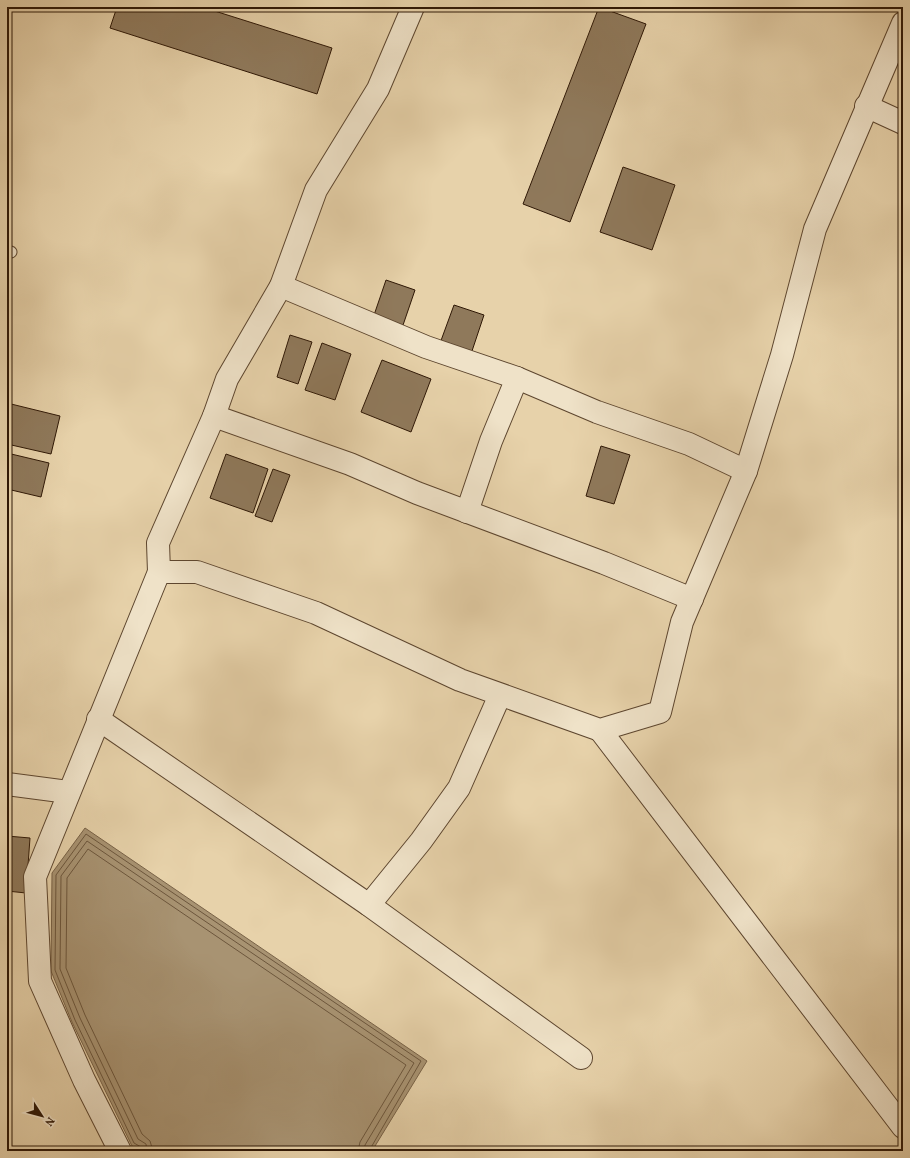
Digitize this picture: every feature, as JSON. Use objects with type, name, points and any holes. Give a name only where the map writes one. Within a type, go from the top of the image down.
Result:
[{"type":"street","points":[[120,1151],[84,1080],[40,980],[35,877],[68,792],[159,572],[158,543],[214,416],[227,380],[280,286],[316,190],[378,89],[413,7]]},
{"type":"street","points":[[600,730],[660,712],[682,622],[746,471],[782,354],[815,229],[866,106],[903,23]]},
{"type":"street","points":[[866,106],[903,123]]},
{"type":"street","points":[[280,286],[426,347],[517,378],[597,412],[689,444],[746,471]]},
{"type":"street","points":[[467,512],[491,441],[517,378]]},
{"type":"street","points":[[214,416],[350,464],[467,512],[604,563],[692,599]]},
{"type":"street","points":[[159,572],[197,572],[316,613],[460,680],[600,730],[903,1128]]},
{"type":"street","points":[[369,905],[420,841],[459,788],[500,695]]},
{"type":"street","points":[[98,719],[369,905],[581,1058]]},
{"type":"street","points":[[7,784],[68,792]]},
{"type":"water","points":[[85,828],[427,1061],[372,1151],[142,1151],[132,1146],[72,1022],[51,971],[52,873]]},
{"type":"building","points":[[117,7],[202,7],[332,48],[317,94],[110,28]]},
{"type":"building","points":[[599,7],[646,24],[570,222],[523,204]]},
{"type":"building","points":[[623,167],[675,185],[652,250],[600,232]]},
{"type":"building","points":[[386,280],[415,290],[401,331],[372,321]]},
{"type":"building","points":[[454,305],[484,315],[470,357],[439,346]]},
{"type":"building","points":[[290,335],[312,342],[298,384],[277,377]]},
{"type":"building","points":[[322,343],[351,354],[335,400],[305,390]]},
{"type":"building","points":[[382,360],[431,379],[411,432],[361,412]]},
{"type":"building","points":[[7,403],[60,416],[51,454],[7,444]]},
{"type":"building","points":[[601,446],[630,455],[614,504],[586,496]]},
{"type":"building","points":[[7,453],[49,463],[41,497],[7,489]]},
{"type":"building","points":[[226,454],[268,469],[253,513],[210,498]]},
{"type":"building","points":[[273,469],[290,475],[272,522],[255,516]]},
{"type":"building","points":[[7,836],[30,838],[26,893],[7,891]]}]
